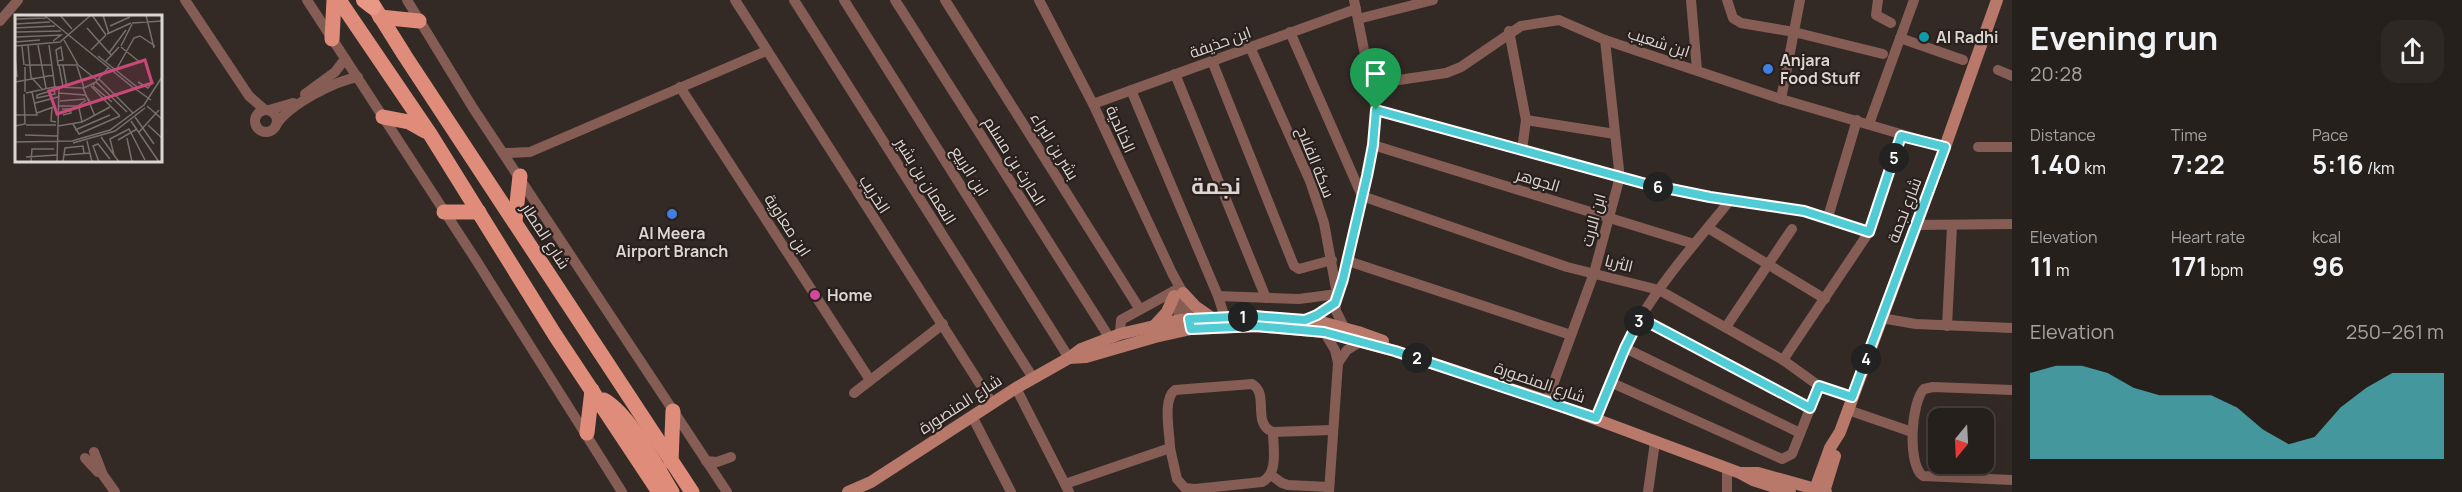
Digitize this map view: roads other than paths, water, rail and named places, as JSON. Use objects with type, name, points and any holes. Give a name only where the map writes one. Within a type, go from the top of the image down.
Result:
[{"type":"main road","points":[[332,39],[334,0]]},
{"type":"main road","points":[[339,0],[430,134],[659,492]]},
{"type":"main road","name":"شارع نجمة","points":[[1821,491],[1837,451],[1840,432],[1852,397],[1997,0]]},
{"type":"main road","points":[[372,6],[419,21]]},
{"type":"main road","name":"شارع المطار","points":[[372,6],[692,492]]},
{"type":"main road","points":[[382,117],[409,122],[430,134]]},
{"type":"main road","points":[[515,221],[520,176]]},
{"type":"main road","points":[[444,212],[479,212]]},
{"type":"main road","points":[[1155,325],[1167,312],[1177,293],[1196,307],[1218,318]]},
{"type":"main road","name":"شارع المنصورة","points":[[1069,358],[1086,357],[1185,325],[1218,318],[1254,316],[1305,320],[1344,327],[1387,343],[1395,351]]},
{"type":"main road","name":"شارع المنصورة","points":[[848,492],[1081,349],[1114,336],[1155,325],[1256,326],[1324,332],[1395,351],[1547,401],[1790,492]]},
{"type":"main road","points":[[587,433],[594,393]]},
{"type":"main road","points":[[594,393],[628,423],[672,492]]},
{"type":"main road","points":[[671,462],[674,411]]},
{"type":"main road","name":"شارع المنصورة","points":[[1740,473],[1758,473],[1821,491]]},
{"type":"main road","name":"شارع المنصورة","points":[[861,492],[872,478]]},
{"type":"street","points":[[2,16],[18,0]]},
{"type":"street","points":[[185,0],[249,96],[263,112],[276,116],[276,125]]},
{"type":"street","points":[[307,0],[587,433],[618,489]]},
{"type":"street","name":"شارع المطار","points":[[407,0],[473,108],[505,153],[727,492]]},
{"type":"street","name":"الخريب","points":[[735,0],[992,403]]},
{"type":"street","name":"النعمان بن بشير","points":[[794,0],[1033,378]]},
{"type":"street","name":"ابن الربيع","points":[[844,0],[1069,358]]},
{"type":"street","name":"الحارث بن مسلم","points":[[895,0],[1114,336]]},
{"type":"street","name":"بشر بن البراء","points":[[945,0],[1139,308]]},
{"type":"street","name":"الخالدية","points":[[1039,0],[1093,104],[1172,273],[1185,325]]},
{"type":"street","name":"ابن حذيفة","points":[[1093,104],[1356,9],[1433,0]]},
{"type":"street","points":[[1690,0],[1697,70]]},
{"type":"street","points":[[1728,0],[1733,18],[1741,23],[1794,32],[1883,54]]},
{"type":"street","points":[[1781,99],[1800,0]]},
{"type":"street","points":[[1878,0],[1876,15],[1892,23]]},
{"type":"street","points":[[1869,124],[1914,0]]},
{"type":"street","points":[[1305,320],[1317,315],[1336,298],[1348,261],[1373,145],[1376,110],[1356,9]]},
{"type":"street","name":"ابن شعيب","points":[[1372,84],[1446,73],[1461,67],[1509,31],[1521,26],[1559,20],[1605,40],[1781,99],[1857,120],[1901,136],[1945,147]]},
{"type":"street","points":[[1509,31],[1526,120],[1522,150]]},
{"type":"street","points":[[1290,32],[1362,196]]},
{"type":"street","points":[[1900,38],[1963,60]]},
{"type":"street","name":"ابن الارت","points":[[1547,401],[1594,273],[1619,178],[1605,40]]},
{"type":"street","name":"سكة الفلاح","points":[[1250,47],[1310,181],[1324,223],[1332,260],[1336,311],[1344,327]]},
{"type":"street","points":[[505,153],[530,152],[766,51]]},
{"type":"street","points":[[345,59],[335,72],[290,105],[263,112],[255,123],[261,130],[269,131],[285,114],[328,87],[342,80],[358,77]]},
{"type":"street","points":[[1212,61],[1296,268],[1332,260]]},
{"type":"street","points":[[1998,70],[2012,76]]},
{"type":"street","points":[[1174,75],[1266,298]]},
{"type":"street","name":"ابن معاوية","points":[[680,87],[870,380]]},
{"type":"street","points":[[1131,90],[1218,296],[1218,318]]},
{"type":"street","points":[[1376,110],[1619,178],[1691,194],[1786,208],[1828,217],[1869,232]]},
{"type":"street","points":[[1526,120],[1615,134]]},
{"type":"street","points":[[1828,217],[1857,120]]},
{"type":"street","points":[[1783,360],[1869,232],[1901,136]]},
{"type":"street","name":"الجوهر","points":[[1373,145],[1694,244]]},
{"type":"street","points":[[1978,147],[2012,147]]},
{"type":"street","points":[[520,176],[530,152]]},
{"type":"street","name":"الثريا","points":[[1362,196],[1556,264],[1659,290],[1783,360],[1819,386],[1852,397]]},
{"type":"street","points":[[1596,418],[1640,318],[1694,244],[1731,199]]},
{"type":"street","points":[[1916,225],[2012,224]]},
{"type":"street","points":[[1947,326],[1952,226]]},
{"type":"street","points":[[1708,228],[1825,298]]},
{"type":"street","points":[[1726,327],[1792,229]]},
{"type":"street","points":[[1348,261],[1571,335]]},
{"type":"street","points":[[1114,336],[1121,320],[1139,308],[1177,293]]},
{"type":"street","points":[[1218,296],[1336,298]]},
{"type":"street","points":[[1640,318],[1810,408]]},
{"type":"street","points":[[1881,318],[1916,324],[2012,328]]},
{"type":"street","points":[[854,393],[943,324]]},
{"type":"street","points":[[1271,475],[1288,485],[1329,490],[1338,363],[1335,350],[1324,332]]},
{"type":"street","points":[[1338,363],[1349,348],[1360,342]]},
{"type":"street","points":[[1625,348],[1800,433]]},
{"type":"street","points":[[1610,382],[1779,458],[1792,454],[1819,386]]},
{"type":"street","points":[[1273,432],[1273,469],[1271,475],[1262,482],[1190,489],[1180,484],[1177,478],[1170,448],[1168,402],[1171,393],[1181,389],[1252,384],[1260,393],[1264,427],[1273,432],[1332,430]]},
{"type":"street","points":[[2012,390],[1933,387],[1924,389],[1920,393],[1912,432],[1915,466],[1923,476],[2012,480]]},
{"type":"street","points":[[1016,388],[1067,488],[1170,448]]},
{"type":"street","points":[[1848,410],[1912,432]]},
{"type":"street","points":[[972,416],[1011,492]]},
{"type":"street","points":[[1648,492],[1655,442]]},
{"type":"street","points":[[89,455],[115,492]]},
{"type":"street","points":[[706,461],[717,462],[731,457]]},
{"type":"street","points":[[1727,469],[1727,492]]},
{"type":"place","name":"Al Radhi","points":[[1924,37]]},
{"type":"place","name":"Anjara Food Stuff","points":[[1768,69]]},
{"type":"place","name":"Al Meera Airport Branch","points":[[672,214]]},
{"type":"place","name":"Home","points":[[815,295]]},
{"type":"district","name":"نجمة","points":[[1216,186]]}]
